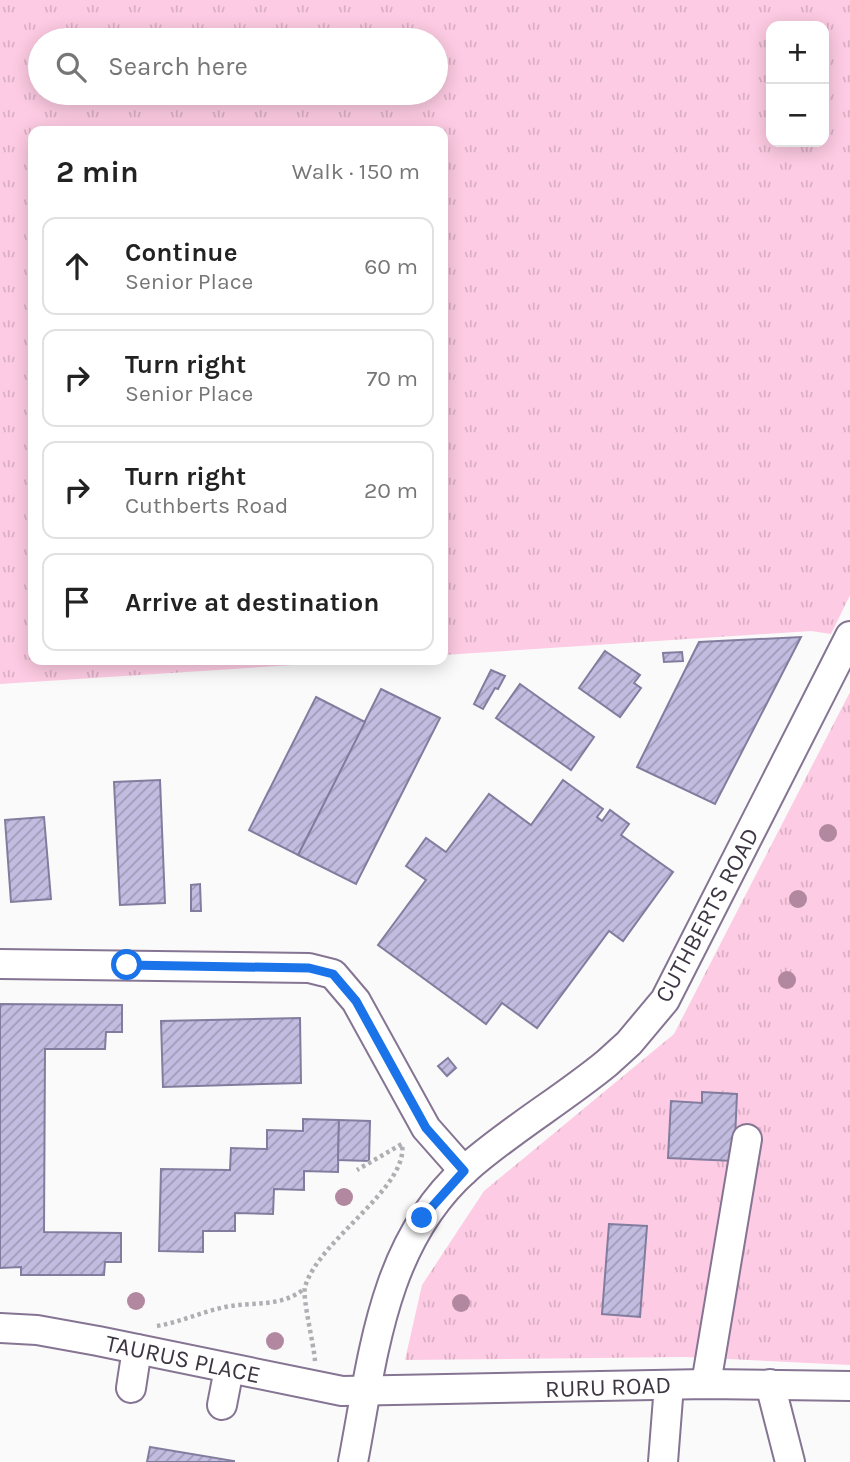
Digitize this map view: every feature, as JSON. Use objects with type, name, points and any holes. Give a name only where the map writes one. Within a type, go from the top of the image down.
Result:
[{"type":"street","name":"CUTHBERTS ROAD","points":[[353,1462],[388,1287],[422,1218],[464,1171],[607,1063],[629,1043],[665,1000],[850,636]]},
{"type":"street","points":[[0,964],[309,968],[333,974],[356,1001],[426,1128],[464,1171]]},
{"type":"street","points":[[706,1384],[747,1139]]},
{"type":"street","name":"TAURUS PLACE","points":[[0,1328],[144,1338],[229,1369],[342,1391],[366,1393]]},
{"type":"street","points":[[131,1388],[144,1338]]},
{"type":"street","points":[[222,1405],[229,1369]]},
{"type":"street","name":"RURU ROAD","points":[[366,1393],[706,1384],[850,1385]]},
{"type":"street","points":[[770,1384],[790,1462]]},
{"type":"street","points":[[663,1462],[669,1385]]},
{"type":"path","points":[[144,1338],[227,1307],[277,1303],[292,1298],[304,1289],[316,1264],[393,1178],[401,1164],[402,1144],[357,1170]]},
{"type":"path","points":[[304,1289],[316,1366]]},
{"type":"green space","points":[[0,0],[850,0],[850,595],[831,634],[811,631],[448,655],[448,126],[28,126],[28,665],[294,665],[0,684]]},
{"type":"green space","points":[[850,692],[850,1365],[685,1357],[405,1360],[422,1285],[484,1191],[674,1034]]},
{"type":"building","points":[[801,637],[715,804],[637,767],[699,642]]},
{"type":"building","points":[[605,651],[640,675],[634,683],[641,688],[620,717],[579,688]]},
{"type":"building","points":[[682,652],[683,661],[664,662],[663,653]]},
{"type":"building","points":[[491,670],[505,676],[483,709],[474,704]]},
{"type":"building","points":[[520,684],[594,737],[571,770],[496,718]]},
{"type":"building","points":[[381,689],[440,718],[356,884],[298,855]]},
{"type":"building","points":[[316,697],[365,722],[298,855],[249,830]]},
{"type":"building","points":[[160,780],[165,903],[120,905],[114,782]]},
{"type":"building","points":[[563,780],[603,809],[597,817],[602,821],[610,810],[629,824],[621,835],[673,872],[623,941],[609,931],[537,1028],[502,1003],[486,1024],[378,945],[426,880],[406,866],[426,838],[446,852],[489,794],[531,825]]},
{"type":"building","points":[[44,817],[51,899],[11,902],[5,820]]},
{"type":"building","points":[[200,884],[201,911],[191,911],[191,885]]},
{"type":"building","points":[[0,1004],[122,1005],[122,1032],[106,1032],[105,1049],[45,1049],[44,1232],[121,1233],[121,1262],[105,1262],[104,1275],[21,1275],[21,1267],[0,1268]]},
{"type":"building","points":[[300,1018],[301,1083],[163,1087],[161,1021]]},
{"type":"building","points":[[448,1058],[456,1068],[447,1076],[438,1066]]},
{"type":"building","points":[[702,1092],[737,1094],[734,1161],[668,1158],[671,1101],[702,1103]]},
{"type":"building","points":[[303,1119],[339,1120],[338,1172],[304,1171],[304,1190],[274,1189],[273,1214],[235,1213],[235,1231],[203,1231],[203,1252],[159,1251],[161,1169],[230,1170],[231,1148],[267,1149],[267,1130],[303,1131]]},
{"type":"building","points":[[339,1120],[370,1121],[369,1161],[338,1160]]},
{"type":"building","points":[[609,1224],[647,1226],[640,1317],[602,1314]]},
{"type":"building","points":[[150,1447],[234,1461],[234,1462],[147,1462]]},
{"type":"route","points":[[127,965],[309,968],[333,974],[356,1001],[426,1128],[464,1171],[422,1218]]}]
